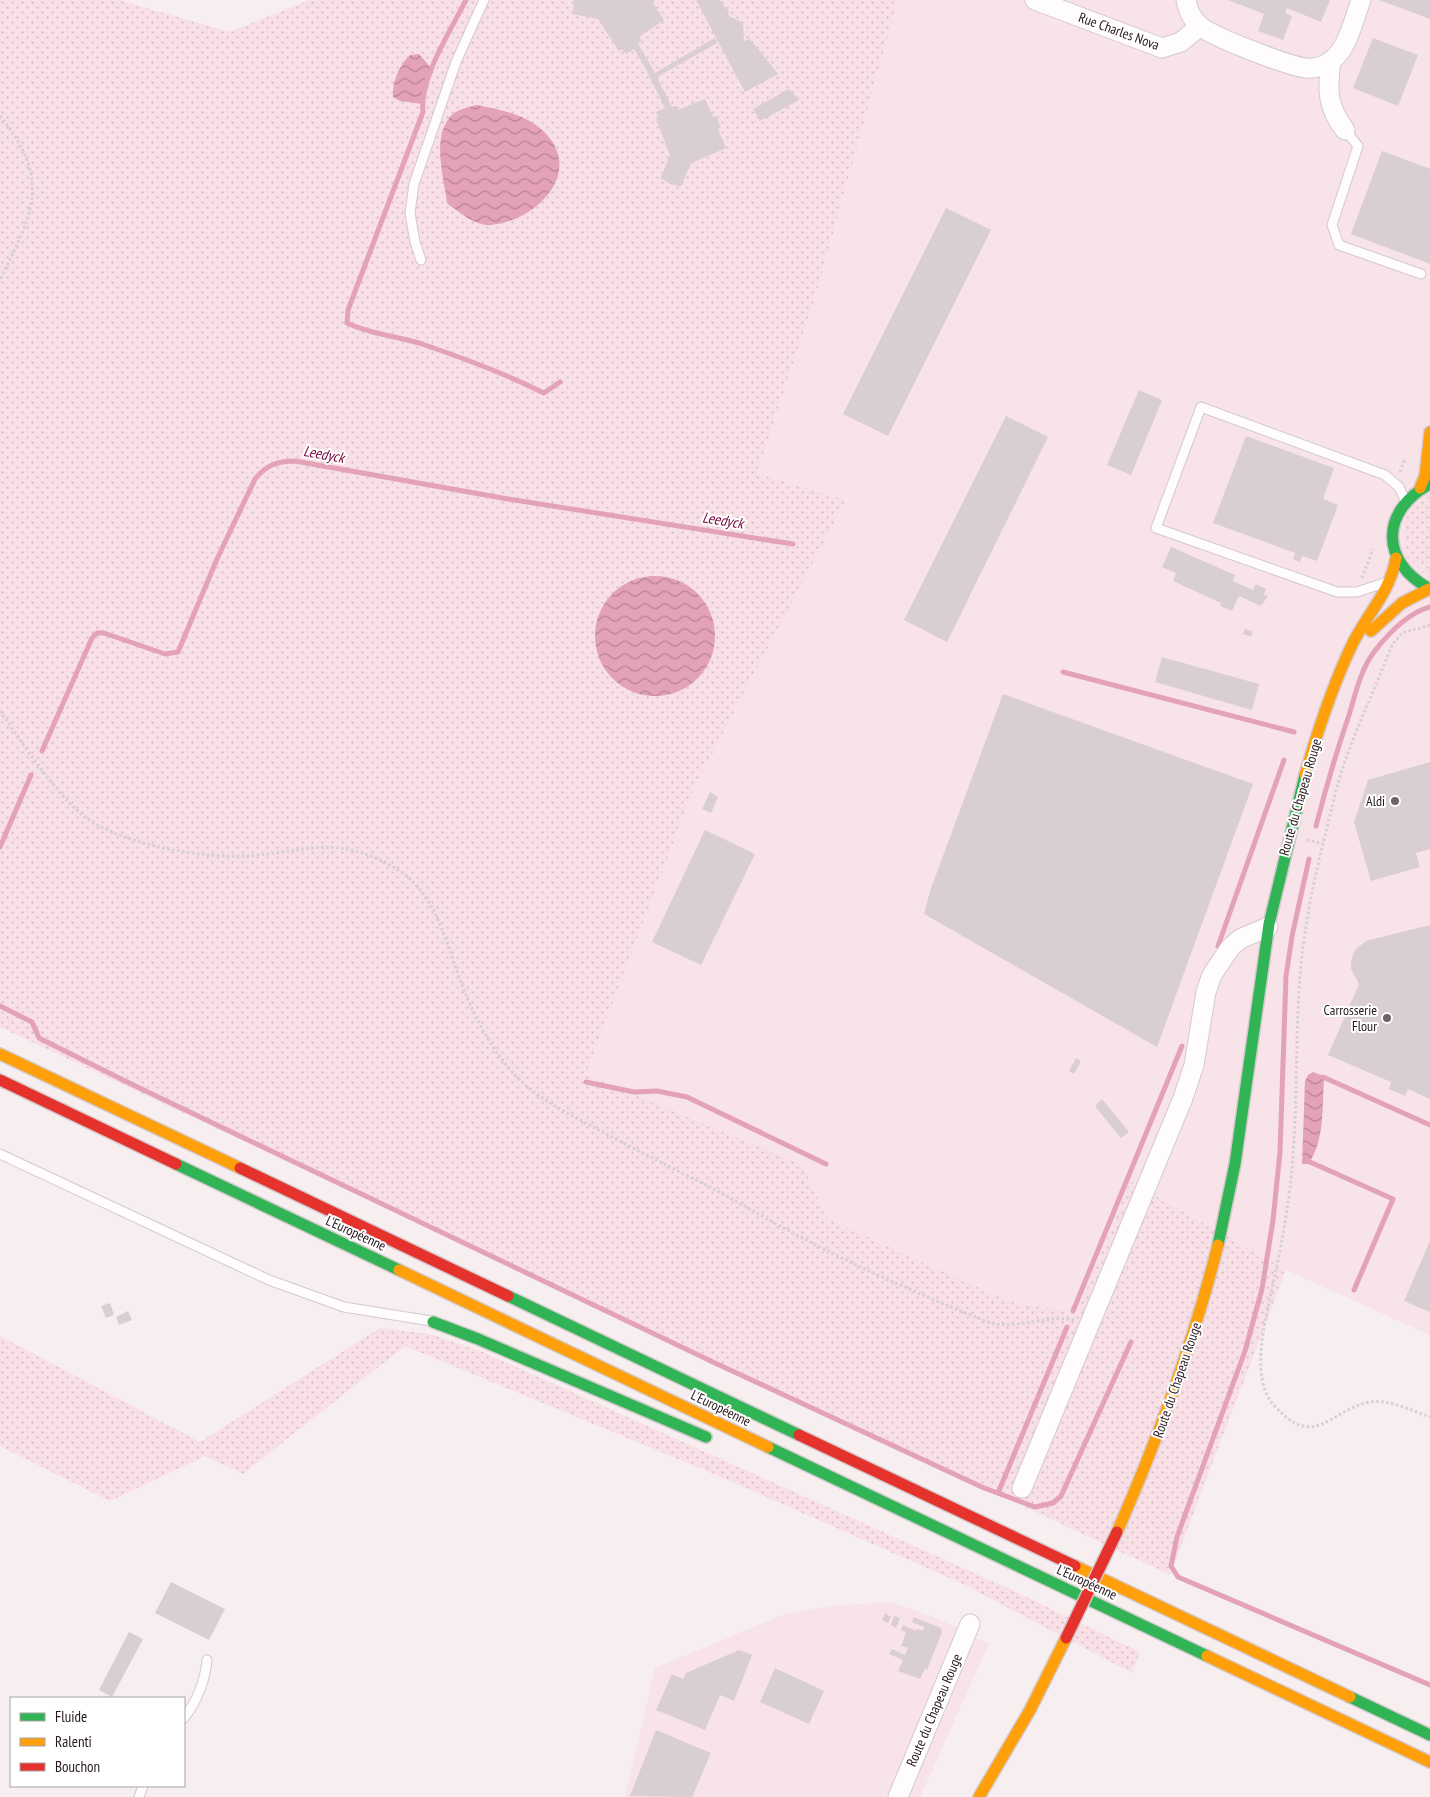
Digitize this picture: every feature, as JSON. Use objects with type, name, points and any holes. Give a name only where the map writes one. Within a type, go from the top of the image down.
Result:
[{"type":"main road","points":[[1430,432],[1425,486],[1405,501],[1396,514],[1392,528],[1392,544],[1396,558],[1411,578],[1430,589]]},
{"type":"main road","name":"Route du Chapeau Rouge","points":[[979,1797],[1030,1710],[1117,1532],[1164,1420],[1187,1355],[1216,1254],[1238,1144],[1257,992],[1284,851],[1303,782],[1342,670],[1358,632],[1393,578],[1396,558]]},
{"type":"main road","name":"Route du Chapeau Rouge","points":[[1342,670],[1363,640],[1386,616],[1409,598],[1430,589]]},
{"type":"main road","name":"L'Européenne","points":[[0,1054],[1430,1735]]},
{"type":"main road","name":"L'Européenne","points":[[0,1080],[1430,1762]]},
{"type":"main road","points":[[433,1322],[486,1342],[713,1440]]},
{"type":"main road","points":[[873,1510],[1002,1568],[1132,1620]]},
{"type":"street","name":"Rue Charles Nova","points":[[1035,0],[1162,48],[1181,42],[1200,26]]},
{"type":"street","points":[[1186,0],[1191,17],[1200,26],[1219,38],[1300,67],[1316,68],[1332,60],[1343,46],[1360,0]]},
{"type":"street","points":[[1332,60],[1327,88],[1328,99],[1336,117],[1345,130]]},
{"type":"street","points":[[1022,1488],[1088,1326],[1135,1220],[1185,1093],[1195,1057],[1209,980],[1230,948],[1240,938],[1268,927]]},
{"type":"street","name":"Route du Chapeau Rouge","points":[[898,1797],[970,1624]]},
{"type":"lane","points":[[421,260],[415,242],[410,213],[414,184],[456,62],[484,0]]},
{"type":"lane","points":[[1345,130],[1358,146],[1332,225],[1339,245],[1421,274]]},
{"type":"lane","points":[[1393,578],[1364,590],[1337,592],[1156,528],[1201,407],[1385,475],[1399,487],[1405,501]]},
{"type":"lane","points":[[0,1154],[260,1277],[344,1307],[433,1322]]},
{"type":"lane","points":[[185,1716],[198,1696],[207,1660]]},
{"type":"path","points":[[0,116],[23,152],[30,169],[33,194],[27,224],[0,280]]},
{"type":"path","points":[[1430,625],[1402,634],[1392,646],[1345,761],[1323,844],[1303,946],[1293,1156],[1286,1214],[1263,1331],[1261,1370],[1263,1387],[1272,1403],[1293,1421],[1306,1426],[1320,1426],[1357,1406],[1374,1402],[1391,1403],[1430,1417]]},
{"type":"path","points":[[0,711],[76,809],[96,824],[130,839],[183,851],[247,856],[337,846],[360,851],[402,872],[417,886],[440,925],[465,992],[490,1042],[514,1074],[537,1094],[559,1109],[714,1189],[814,1244],[985,1321],[1010,1326],[1064,1319],[1076,1320],[1088,1326]]},
{"type":"shaded area","points":[[0,0],[120,0],[229,32],[309,0],[898,0],[817,291],[757,473],[846,500],[694,788],[586,1074],[802,1165],[828,1219],[1008,1301],[1077,1313],[1130,1181],[1286,1270],[1170,1575],[0,1027]]},
{"type":"shaded area","points":[[898,0],[1430,0],[1430,1335],[1286,1270],[1131,1181],[1077,1313],[1008,1301],[828,1219],[801,1165],[586,1074],[694,788],[846,500],[757,473],[817,291]]},
{"type":"shaded area","points":[[1430,494],[1430,579],[1405,555],[1404,520]]},
{"type":"shaded area","points":[[380,1328],[430,1334],[483,1352],[1012,1590],[1140,1652],[1132,1673],[963,1584],[719,1476],[405,1346],[243,1474],[205,1456],[110,1501],[0,1446],[0,1336],[200,1442]]},
{"type":"shaded area","points":[[891,1602],[944,1621],[989,1644],[920,1797],[625,1797],[655,1668],[785,1614],[829,1606]]},
{"type":"water","points":[[419,54],[432,69],[422,104],[400,101],[393,97],[397,74],[410,55]]},
{"type":"water","points":[[477,105],[510,113],[534,124],[554,144],[559,160],[558,176],[551,190],[540,203],[525,214],[509,221],[491,225],[473,221],[447,203],[440,159],[441,138],[444,127],[451,115]]},
{"type":"water","points":[[655,576],[667,577],[678,581],[688,586],[697,594],[705,603],[710,613],[714,624],[714,648],[710,659],[705,669],[697,678],[688,686],[678,691],[667,695],[655,696],[643,695],[632,691],[622,686],[613,678],[605,669],[600,659],[596,648],[595,636],[596,624],[600,613],[605,603],[613,594],[622,586],[632,581],[643,577]]},
{"type":"water","points":[[1313,1072],[1321,1075],[1324,1080],[1322,1124],[1313,1155],[1308,1164],[1302,1164],[1305,1081],[1308,1075]]},
{"type":"building","points":[[574,0],[654,0],[653,3],[664,20],[639,37],[642,41],[638,44],[655,73],[715,38],[717,43],[657,77],[672,107],[676,106],[678,110],[705,99],[713,117],[716,116],[721,128],[718,129],[726,148],[691,163],[681,186],[670,184],[661,178],[670,155],[656,119],[659,118],[656,112],[665,108],[644,65],[634,49],[626,54],[622,49],[619,51],[598,19],[573,14]]},
{"type":"building","points":[[696,0],[720,0],[729,12],[730,17],[740,21],[743,25],[744,41],[750,39],[778,74],[745,92]]},
{"type":"building","points":[[1228,0],[1330,0],[1321,22],[1287,8],[1285,13],[1292,16],[1283,40],[1258,31],[1264,14]]},
{"type":"building","points":[[1379,0],[1430,0],[1430,19]]},
{"type":"building","points":[[1373,38],[1418,55],[1398,106],[1353,88]]},
{"type":"building","points":[[789,89],[799,100],[760,121],[753,109]]},
{"type":"building","points":[[1382,151],[1430,169],[1430,264],[1351,234]]},
{"type":"building","points":[[946,208],[991,230],[888,436],[843,414]]},
{"type":"building","points":[[1139,390],[1162,400],[1131,475],[1107,465]]},
{"type":"building","points":[[1006,416],[1048,437],[947,642],[904,620]]},
{"type":"building","points":[[1246,436],[1334,468],[1323,499],[1338,505],[1317,561],[1302,556],[1300,562],[1293,559],[1295,553],[1213,523]]},
{"type":"building","points":[[1171,547],[1235,575],[1233,581],[1253,590],[1256,584],[1266,589],[1264,595],[1268,596],[1261,606],[1239,596],[1232,611],[1220,606],[1221,603],[1173,581],[1176,573],[1162,567]]},
{"type":"building","points":[[1245,629],[1253,632],[1251,637],[1243,634]]},
{"type":"building","points":[[1162,657],[1259,684],[1252,710],[1155,682]]},
{"type":"building","points":[[1003,694],[1253,784],[1157,1047],[924,914],[930,891]]},
{"type":"building","name":"Aldi","points":[[1430,762],[1430,849],[1416,853],[1420,867],[1371,881],[1354,822],[1368,780]]},
{"type":"building","points":[[710,792],[718,797],[711,813],[702,809]]},
{"type":"building","points":[[705,830],[755,854],[701,965],[652,942]]},
{"type":"building","name":"Carrosserie Flour","points":[[1430,925],[1430,1099],[1408,1089],[1405,1096],[1389,1089],[1391,1082],[1328,1055],[1359,984],[1351,969],[1351,961],[1355,950],[1366,941]]},
{"type":"building","points":[[1076,1058],[1081,1061],[1074,1074],[1069,1071]]},
{"type":"building","points":[[1102,1099],[1129,1132],[1121,1138],[1095,1106]]},
{"type":"building","points":[[1430,1241],[1430,1312],[1404,1301]]},
{"type":"building","points":[[110,1303],[114,1315],[106,1318],[101,1306]]},
{"type":"building","points":[[128,1311],[132,1320],[119,1325],[116,1317]]},
{"type":"building","points":[[171,1582],[225,1609],[209,1640],[155,1613]]},
{"type":"building","points":[[885,1613],[891,1617],[888,1623],[882,1620]]},
{"type":"building","points":[[894,1616],[900,1618],[896,1628],[891,1625]]},
{"type":"building","points":[[914,1617],[941,1628],[942,1632],[927,1670],[925,1668],[920,1679],[898,1671],[903,1660],[889,1654],[892,1649],[905,1655],[908,1648],[901,1646],[906,1632],[901,1630],[903,1625],[916,1631],[917,1629],[923,1631],[924,1627],[912,1622]]},
{"type":"building","points":[[129,1632],[143,1639],[112,1697],[99,1690]]},
{"type":"building","points":[[739,1650],[752,1655],[734,1701],[720,1695],[705,1730],[656,1710],[672,1674],[683,1679],[686,1673]]},
{"type":"building","points":[[775,1668],[824,1691],[809,1724],[760,1702]]},
{"type":"building","points":[[656,1730],[711,1753],[692,1797],[630,1796]]},
{"type":"waterway","points":[[466,0],[431,70],[423,99],[423,112],[348,310],[347,323],[366,330],[415,342],[471,361],[544,393],[560,382]]},
{"type":"waterway","name":"Leedyck","points":[[42,751],[92,638],[97,633],[104,633],[165,654],[178,652],[217,559],[255,479],[268,467],[278,463],[295,461],[508,499],[793,544]]},
{"type":"waterway","points":[[1316,826],[1359,681],[1369,659],[1392,631],[1406,619],[1430,607]]},
{"type":"waterway","points":[[1063,672],[1294,732]]},
{"type":"waterway","points":[[1218,946],[1284,760]]},
{"type":"waterway","name":"Leedyck","points":[[0,847],[31,775]]},
{"type":"waterway","points":[[1309,859],[1292,936],[1286,976],[1280,1152],[1273,1220],[1262,1289],[1245,1351],[1177,1537],[1171,1566],[1178,1577],[1430,1685]]},
{"type":"waterway","points":[[0,1006],[32,1022],[39,1038],[127,1082],[715,1363],[984,1488],[1035,1507],[1053,1503],[1061,1496],[1131,1342]]},
{"type":"waterway","points":[[1073,1311],[1182,1046]]},
{"type":"waterway","points":[[1323,1077],[1430,1125]]},
{"type":"waterway","points":[[586,1082],[634,1092],[657,1091],[687,1097],[826,1164]]},
{"type":"waterway","points":[[1310,1162],[1393,1199],[1354,1290]]},
{"type":"waterway","points":[[998,1493],[1067,1327]]},
{"type":"traffic: fast","points":[[1430,484],[1414,495],[1402,508],[1395,522],[1392,536],[1395,551],[1402,565],[1414,578],[1430,589]]},
{"type":"traffic: fast","points":[[1218,1245],[1235,1164],[1269,924],[1305,775]]},
{"type":"traffic: fast","points":[[176,1164],[399,1270]]},
{"type":"traffic: fast","points":[[508,1296],[799,1435]]},
{"type":"traffic: fast","points":[[433,1322],[478,1339],[706,1437]]},
{"type":"traffic: fast","points":[[768,1447],[1207,1656]]},
{"type":"traffic: fast","points":[[1350,1697],[1430,1735]]},
{"type":"traffic: slow","points":[[1420,488],[1425,476],[1430,432]]},
{"type":"traffic: slow","points":[[1305,775],[1314,743],[1343,664],[1356,637],[1388,583],[1396,558]]},
{"type":"traffic: slow","points":[[1371,631],[1402,603],[1429,589]]},
{"type":"traffic: slow","points":[[0,1054],[240,1168]]},
{"type":"traffic: slow","points":[[1117,1532],[1147,1462],[1174,1391],[1218,1245]]},
{"type":"traffic: slow","points":[[399,1270],[768,1447]]},
{"type":"traffic: slow","points":[[1075,1566],[1350,1697]]},
{"type":"traffic: slow","points":[[979,1797],[1030,1710],[1066,1638]]},
{"type":"traffic: slow","points":[[1207,1656],[1430,1762]]},
{"type":"traffic: jam","points":[[0,1080],[176,1164]]},
{"type":"traffic: jam","points":[[240,1168],[508,1296]]},
{"type":"traffic: jam","points":[[799,1435],[1075,1566]]},
{"type":"traffic: jam","points":[[1066,1638],[1117,1532]]},
{"type":"place","name":"Aldi","points":[[1395,801]]},
{"type":"place","name":"Carrosserie Flour","points":[[1387,1018]]}]
